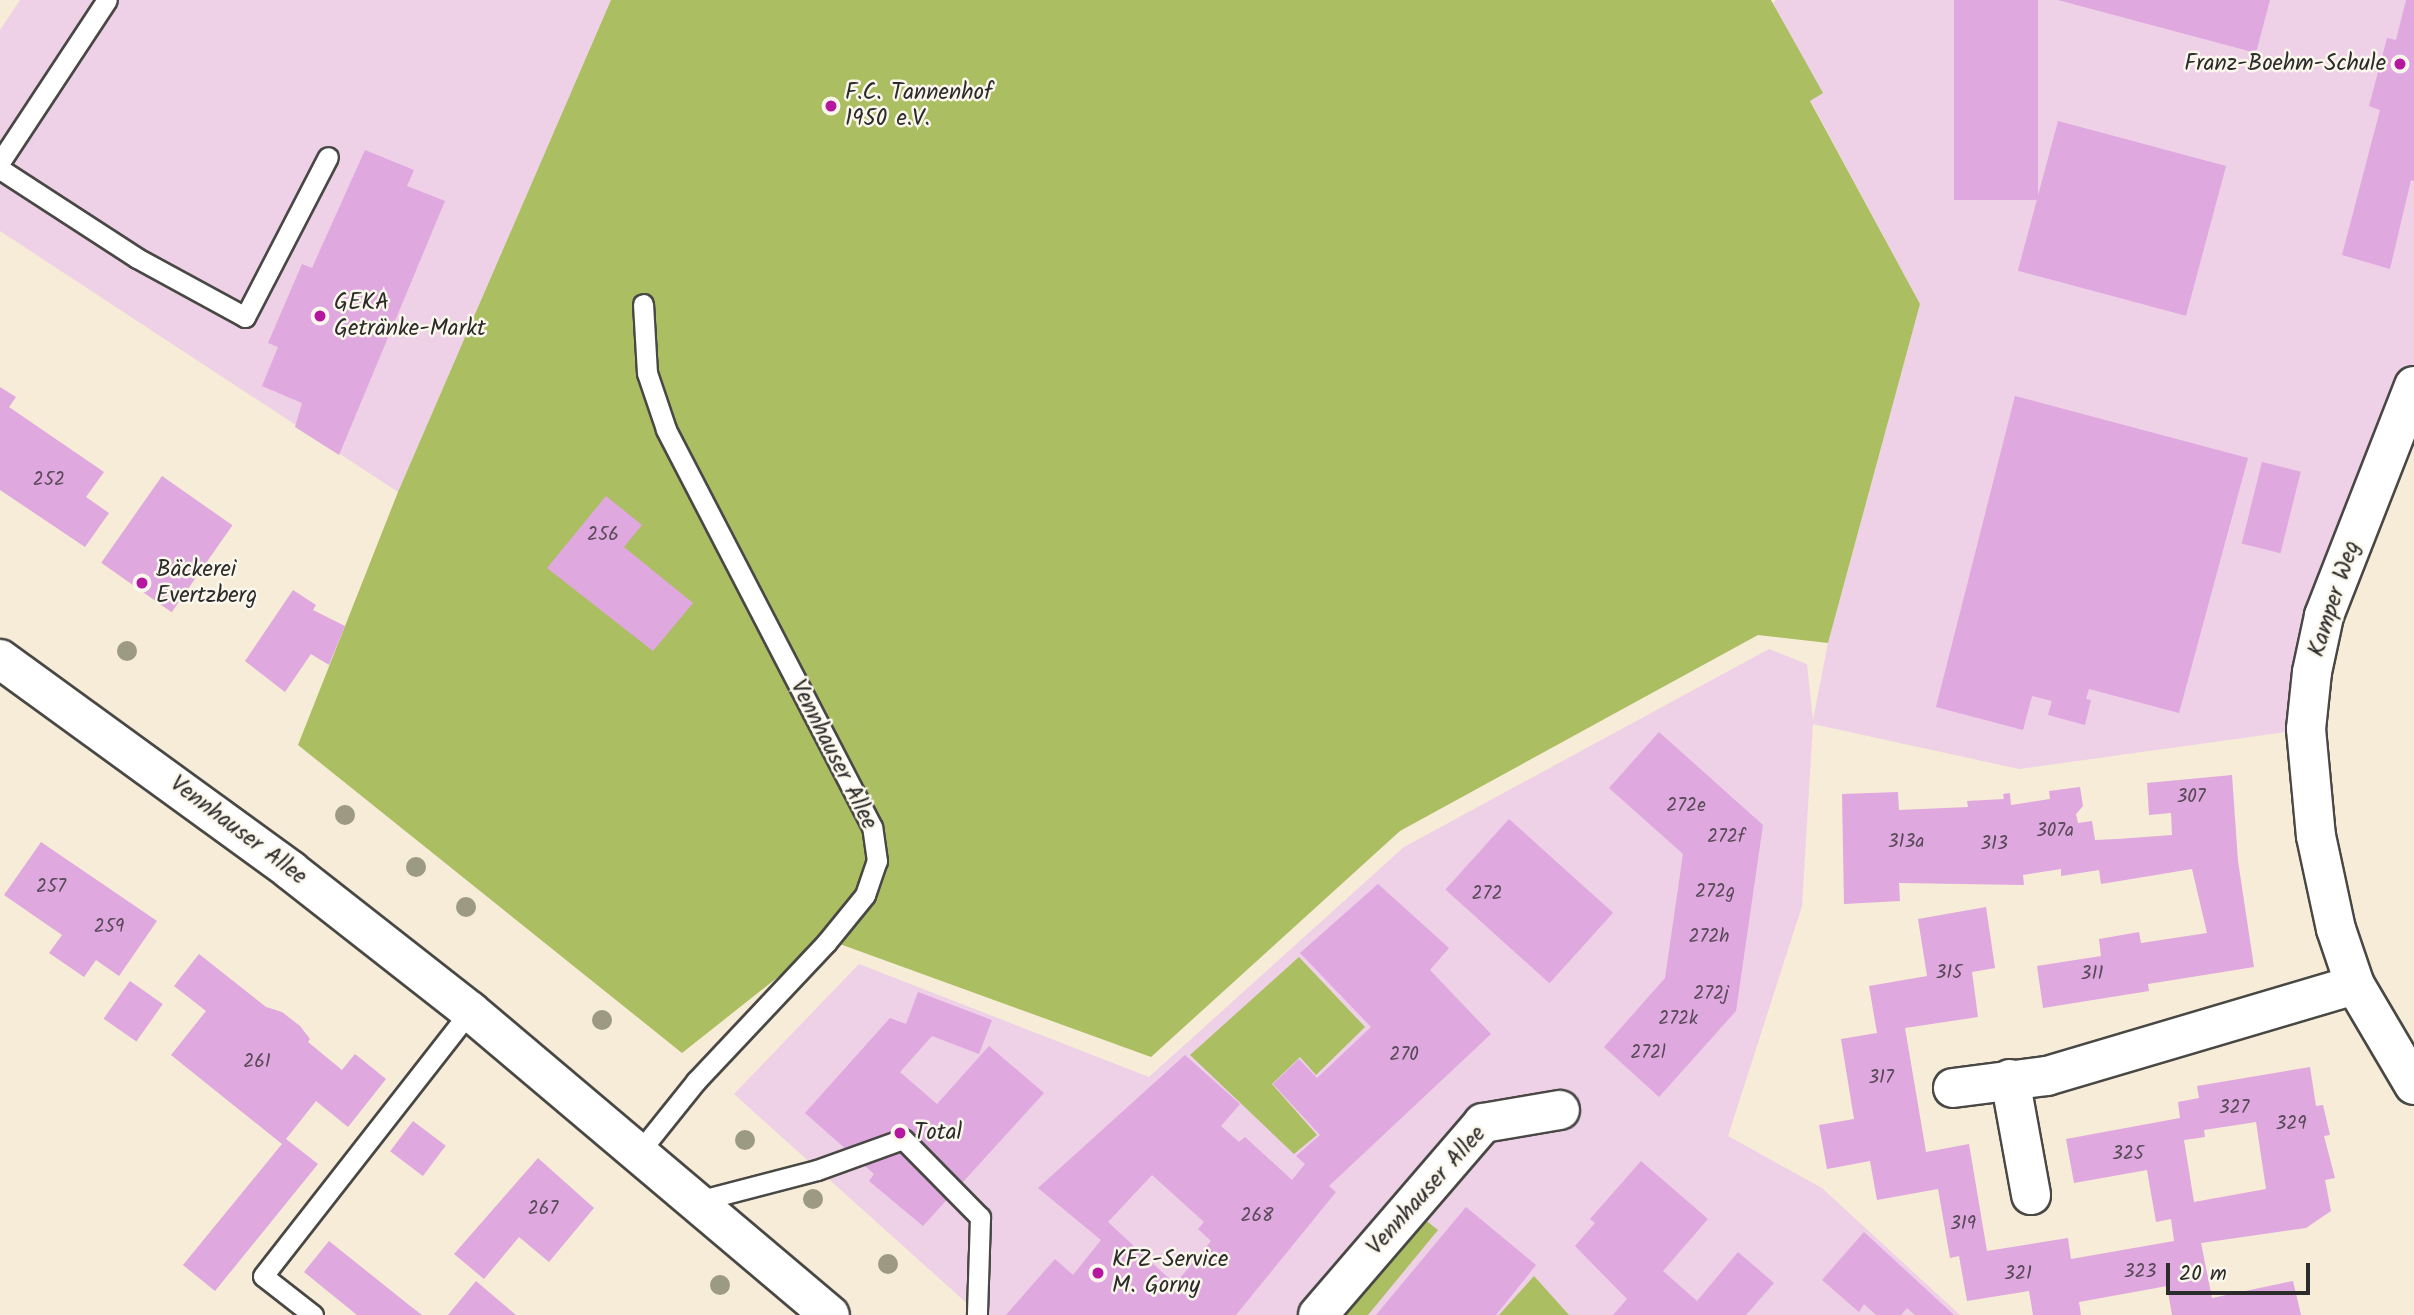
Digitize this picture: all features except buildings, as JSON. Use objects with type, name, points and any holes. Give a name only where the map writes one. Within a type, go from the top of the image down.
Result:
[{"type":"street","name":"Kamper Weg","points":[[2414,386],[2325,616],[2308,706],[2316,836],[2336,929],[2355,985],[2414,1085]]},
{"type":"street","name":"Vennhauser Allee","points":[[0,659],[280,862],[470,1011],[830,1315]]},
{"type":"street","points":[[1953,1088],[2047,1076],[2355,985]]},
{"type":"street","points":[[2010,1079],[2031,1195]]},
{"type":"street","name":"Vennhauser Allee","points":[[1318,1315],[1483,1123],[1560,1110]]},
{"type":"lane","points":[[0,162],[107,0]]},
{"type":"lane","points":[[0,169],[137,258],[245,317],[328,156]]},
{"type":"lane","name":"Vennhauser Allee","points":[[640,1152],[696,1081],[826,943],[864,895],[877,861],[872,827],[666,429],[647,373],[643,304]]},
{"type":"lane","points":[[313,1315],[263,1276],[470,1011]]},
{"type":"lane","points":[[698,1201],[817,1170],[903,1139],[981,1217],[977,1315]]},
{"type":"shaded area","points":[[20,0],[611,0],[398,492],[0,231],[0,30]]},
{"type":"shaded area","points":[[1776,0],[2414,0],[2414,370],[2293,731],[2019,769],[1813,724],[1802,906],[1728,1136],[1822,1188],[1960,1315],[980,1315],[734,1094],[859,964],[1149,1077],[1404,847],[1769,649],[1807,664],[1813,720],[1828,643],[1920,304],[1810,100],[1822,93],[1773,3]]},
{"type":"green space","points":[[611,0],[1771,0],[1823,93],[1810,101],[1920,304],[1828,643],[1758,635],[1400,831],[1151,1057],[826,939],[682,1053],[298,745],[398,492]]},
{"type":"green space","points":[[1299,957],[1365,1027],[1316,1075],[1300,1057],[1272,1084],[1317,1135],[1294,1154],[1190,1055]]},
{"type":"green space","points":[[1419,1215],[1438,1230],[1368,1315],[1338,1315]]},
{"type":"green space","points":[[1534,1276],[1569,1315],[1499,1315]]},
{"type":"place","name":"Franz-Boehm-Schule","points":[[2400,64]]},
{"type":"place","name":"F.C. Tannenhof 1950 e.V.","points":[[831,106]]},
{"type":"place","name":"GEKA Getränke-Markt","points":[[320,316]]},
{"type":"place","name":"Bäckerei Evertzberg","points":[[142,583]]},
{"type":"place","name":"Total","points":[[900,1133]]},
{"type":"place","name":"KFZ-Service M. Gorny","points":[[1098,1273]]}]
